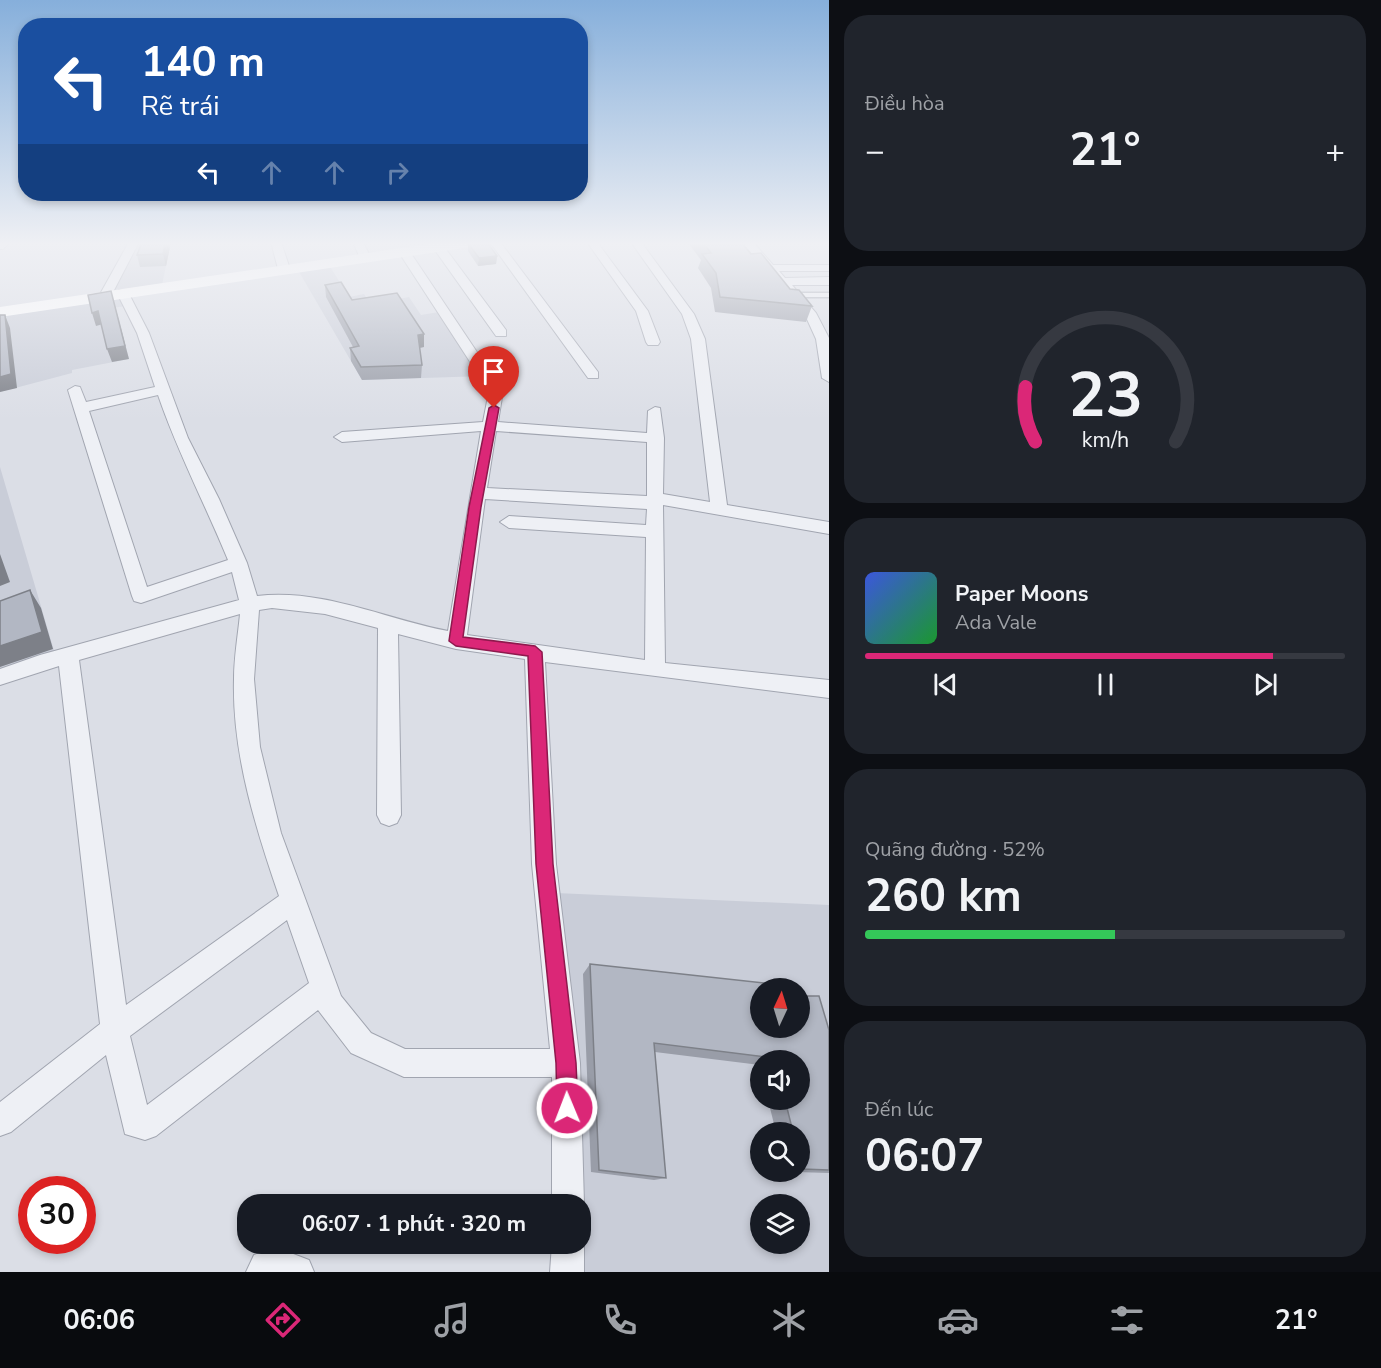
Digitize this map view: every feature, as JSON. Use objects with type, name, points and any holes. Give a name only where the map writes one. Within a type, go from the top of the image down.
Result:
[{"type":"street","points":[[0,312],[71,301]]},
{"type":"street","points":[[119,301],[143,333],[180,438],[211,499],[238,563],[250,604],[244,679],[249,747],[269,833],[291,902],[330,1005],[361,1043],[404,1063],[566,1063]]},
{"type":"street","points":[[438,301],[496,391],[456,641]]},
{"type":"street","points":[[475,301],[501,333]]},
{"type":"street","points":[[538,301],[592,375]]},
{"type":"street","points":[[635,301],[642,311],[653,342]]},
{"type":"street","points":[[679,301],[688,314],[698,339],[719,508]]},
{"type":"street","points":[[800,301],[826,340],[829,378]]},
{"type":"street","points":[[812,316],[829,319]]},
{"type":"street","points":[[81,408],[163,389]]},
{"type":"street","points":[[75,390],[141,596],[238,563]]},
{"type":"street","points":[[655,411],[655,669]]},
{"type":"street","points":[[342,437],[492,426],[656,438]]},
{"type":"street","points":[[479,493],[654,501],[719,508],[829,528]]},
{"type":"street","points":[[509,522],[656,532]]},
{"type":"street","points":[[0,677],[68,655],[250,604],[273,600],[305,604],[456,641],[655,669],[829,689]]},
{"type":"street","points":[[388,624],[389,815]]},
{"type":"street","points":[[535,652],[544,864],[566,1063],[568,1194]]},
{"type":"street","points":[[68,655],[115,1029],[136,1123],[145,1125],[323,989]]},
{"type":"street","points":[[0,1121],[115,1029],[291,902]]},
{"type":"street","points":[[567,1272],[568,1254]]},
{"type":"street","points":[[263,1272],[266,1267],[275,1264],[297,1272]]},
{"type":"shaded area","points":[[91,301],[122,301],[125,306],[113,308],[119,319],[129,359],[72,370],[72,373],[0,392],[0,315]]},
{"type":"shaded area","points":[[316,301],[369,301],[371,305],[388,301],[412,301],[421,315],[439,312],[484,376],[362,380]]},
{"type":"shaded area","points":[[0,467],[55,654],[0,672]]},
{"type":"shaded area","points":[[556,893],[829,905],[829,1272],[577,1272],[578,1254],[591,1254],[591,1194],[580,1194]]},
{"type":"building","points":[[89,301],[114,301],[125,346],[107,349],[98,311],[92,313]]},
{"type":"building","points":[[334,301],[403,301],[424,334],[418,335],[422,365],[361,367],[350,348],[359,346]]},
{"type":"building","points":[[765,301],[808,301],[812,306]]},
{"type":"building","points":[[0,315],[5,315],[11,374],[0,377]]},
{"type":"building","points":[[30,590],[42,632],[0,646],[0,601]]},
{"type":"building","points":[[590,964],[750,981],[750,1038],[810,1038],[810,996],[819,996],[829,1030],[829,1170],[810,1169],[810,1122],[790,1122],[788,1110],[810,1110],[810,1050],[750,1050],[750,1055],[654,1043],[666,1178],[599,1170]]},
{"type":"route","points":[[494,408],[475,507],[456,641],[535,652],[544,864],[566,1063],[567,1108]]}]
